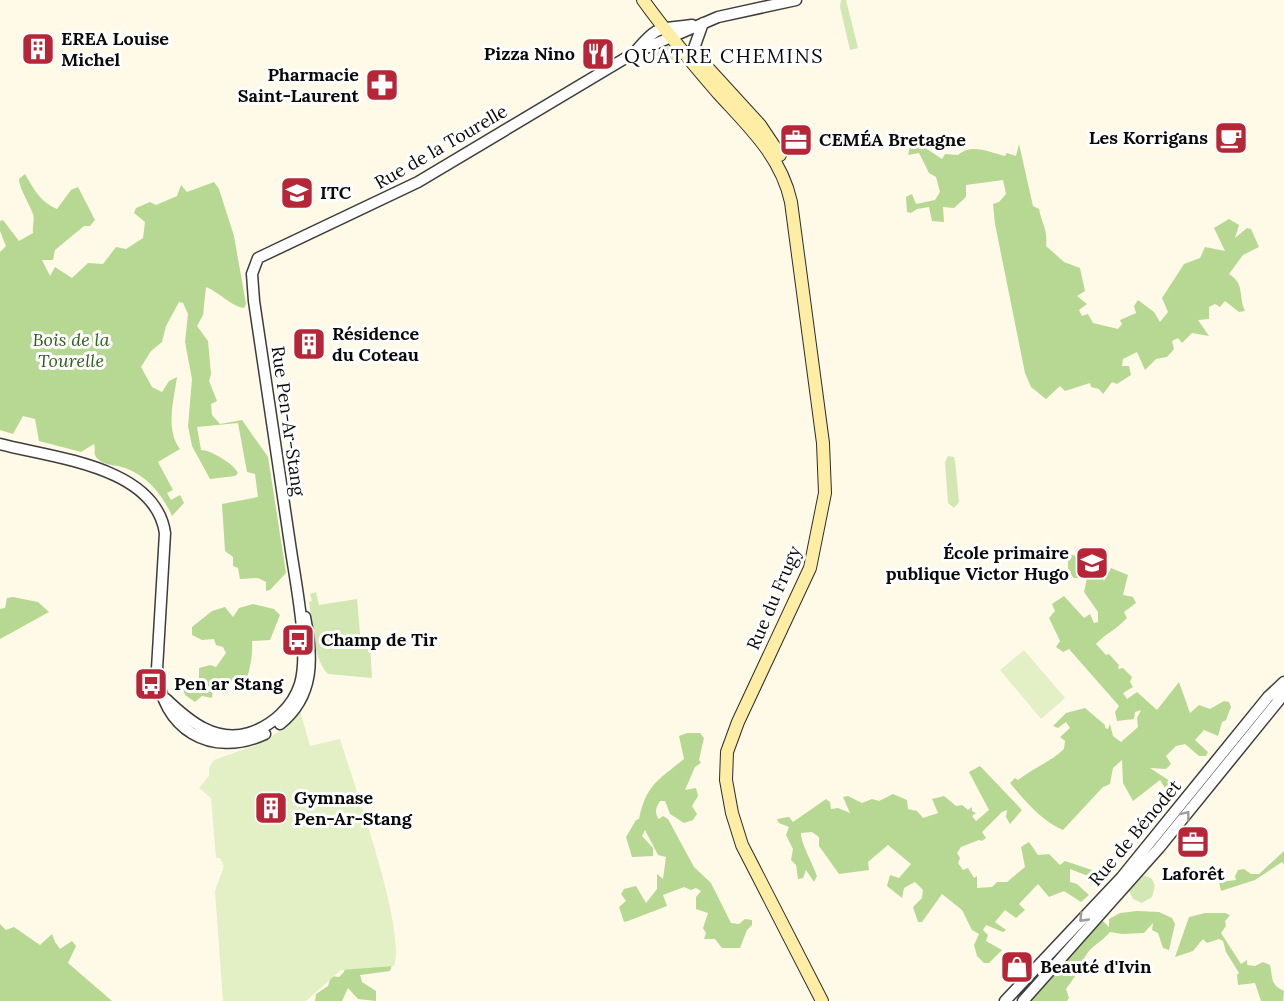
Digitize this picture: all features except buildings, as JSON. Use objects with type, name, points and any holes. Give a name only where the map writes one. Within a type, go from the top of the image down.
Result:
[{"type":"main road","points":[[643,0],[672,31]]},
{"type":"main road","points":[[653,0],[672,31]]},
{"type":"main road","name":"Rue du Frugy","points":[[672,31],[693,51],[770,137],[782,160],[791,202],[823,443],[825,493],[810,568],[738,722],[728,752],[726,780],[742,845],[822,1001]]},
{"type":"main road","name":"Rue du Frugy","points":[[672,31],[771,153],[786,183]]},
{"type":"street","name":"Rue de la Tourelle","points":[[258,258],[418,182],[672,31],[774,2],[796,0]]},
{"type":"street","points":[[693,51],[703,23]]},
{"type":"street","name":"Rue Pen-Ar-Stang","points":[[0,444],[112,474],[140,490],[156,506],[164,525],[157,669],[166,699],[192,722],[222,735],[252,732],[275,719],[295,696],[301,677],[302,648],[296,589],[254,301],[252,276],[258,258]]},
{"type":"street","name":"Rue de Bénodet","points":[[1005,1001],[1122,878],[1268,697],[1284,681]]},
{"type":"street","name":"Rue de Bénodet","points":[[1023,1001],[1153,855],[1284,694]]},
{"type":"green space","points":[[841,0],[846,0],[858,48],[850,50],[840,7]]},
{"type":"green space","points":[[669,46],[681,58],[680,62],[652,55]]},
{"type":"green space","points":[[906,138],[920,138],[921,145],[942,159],[945,154],[958,155],[963,151],[975,149],[1005,156],[1007,153],[1016,156],[1019,144],[1033,206],[1039,209],[1045,231],[1046,246],[1064,262],[1080,268],[1085,291],[1077,296],[1087,304],[1079,310],[1082,316],[1088,314],[1093,323],[1118,329],[1122,324],[1120,320],[1136,313],[1134,306],[1138,300],[1154,312],[1160,322],[1168,312],[1162,298],[1184,264],[1200,258],[1205,247],[1225,251],[1214,228],[1229,219],[1239,225],[1235,238],[1247,228],[1251,229],[1259,247],[1243,255],[1229,274],[1239,286],[1245,311],[1239,312],[1225,301],[1220,307],[1215,304],[1209,307],[1209,319],[1198,320],[1209,336],[1192,333],[1182,343],[1178,338],[1172,341],[1174,349],[1167,357],[1156,359],[1145,370],[1137,352],[1123,359],[1122,366],[1129,366],[1131,375],[1117,384],[1112,382],[1103,394],[1099,389],[1091,387],[1090,383],[1065,391],[1060,386],[1046,399],[1031,387],[1025,373],[995,224],[993,204],[999,202],[1006,194],[1003,180],[966,185],[966,197],[954,208],[943,207],[944,222],[932,221],[929,207],[917,209],[911,213],[907,212],[906,197],[912,194],[916,204],[935,200],[940,192],[936,177],[929,173],[919,153],[908,155],[910,146]]},
{"type":"green space","name":"Bois de la Tourelle","points":[[25,174],[42,199],[57,209],[71,190],[78,187],[95,220],[55,250],[53,260],[42,260],[50,276],[55,267],[72,278],[88,263],[103,264],[116,247],[126,249],[143,238],[145,222],[134,213],[136,208],[150,202],[156,205],[177,196],[181,185],[187,192],[214,182],[219,189],[234,236],[246,304],[244,308],[239,307],[206,287],[203,315],[197,326],[208,341],[211,374],[209,381],[217,401],[211,404],[212,415],[220,424],[242,420],[268,457],[286,573],[270,590],[266,591],[266,582],[258,578],[240,579],[238,568],[233,566],[233,557],[225,551],[222,504],[258,497],[255,474],[247,472],[238,423],[197,427],[201,450],[210,452],[227,462],[236,469],[238,473],[235,476],[210,479],[192,446],[188,426],[192,379],[185,342],[188,314],[183,303],[179,302],[166,326],[162,342],[151,351],[141,367],[152,387],[162,392],[169,381],[177,377],[172,424],[175,441],[180,449],[158,462],[173,490],[167,493],[171,500],[180,495],[184,503],[172,516],[163,499],[144,478],[127,469],[106,464],[98,459],[95,455],[94,444],[81,452],[39,441],[35,419],[23,416],[13,434],[0,430],[0,252],[6,246],[0,231],[0,221],[3,220],[19,241],[33,233],[33,214],[19,183],[19,179]]},
{"type":"green space","points":[[948,456],[954,457],[955,461],[959,502],[954,508],[948,503],[945,462]]},
{"type":"green space","points":[[1068,553],[1092,563],[1104,581],[1111,568],[1128,575],[1123,595],[1133,597],[1136,603],[1124,612],[1127,618],[1096,644],[1119,665],[1118,669],[1123,668],[1132,677],[1130,682],[1133,687],[1123,693],[1127,699],[1137,692],[1157,710],[1179,682],[1190,713],[1199,705],[1210,709],[1224,701],[1229,702],[1231,707],[1226,720],[1222,722],[1218,736],[1204,730],[1195,740],[1208,752],[1206,756],[1199,756],[1185,744],[1176,746],[1166,756],[1171,764],[1166,769],[1150,768],[1176,785],[1168,793],[1160,780],[1133,801],[1123,783],[1122,760],[1113,768],[1110,784],[1103,787],[1063,830],[1041,816],[1010,783],[1015,778],[1018,780],[1047,762],[1064,749],[1065,741],[1060,737],[1070,728],[1066,722],[1058,728],[1053,726],[1066,713],[1085,708],[1105,725],[1105,728],[1108,729],[1110,724],[1113,736],[1121,742],[1138,727],[1137,718],[1141,710],[1135,712],[1134,719],[1117,721],[1115,712],[1119,706],[1069,649],[1063,652],[1056,647],[1060,641],[1049,618],[1055,611],[1052,604],[1064,596],[1084,618],[1090,614],[1094,623],[1098,622],[1098,612],[1084,592],[1087,578],[1074,578],[1068,572]]},
{"type":"green space","points":[[316,592],[319,605],[357,599],[361,645],[370,645],[372,678],[328,674],[323,667],[316,650],[309,602],[312,601],[310,594]]},
{"type":"green space","points":[[7,598],[38,602],[49,612],[0,639],[0,609],[5,608]]},
{"type":"green space","points":[[253,604],[274,609],[280,615],[270,640],[252,641],[251,662],[246,682],[242,685],[229,683],[213,689],[212,698],[202,696],[195,702],[185,695],[183,688],[199,680],[199,668],[210,665],[216,667],[226,653],[223,647],[216,645],[214,639],[202,640],[192,635],[192,627],[212,611],[225,607],[233,617],[239,608]]},
{"type":"green space","points":[[1024,650],[1065,698],[1041,719],[1000,670]]},
{"type":"green space","points":[[300,711],[310,746],[340,739],[386,890],[396,948],[394,966],[341,970],[306,1001],[223,1001],[215,891],[224,866],[220,858],[216,858],[211,798],[199,788],[209,776],[209,768],[214,760],[264,742],[290,723]]},
{"type":"green space","points":[[687,733],[700,733],[704,738],[699,760],[701,763],[695,767],[685,790],[696,788],[698,796],[692,806],[697,814],[693,820],[684,823],[670,814],[665,801],[660,801],[656,814],[659,819],[663,816],[668,819],[694,867],[711,883],[731,923],[739,924],[745,919],[752,920],[752,925],[747,930],[740,948],[722,948],[715,939],[704,939],[706,933],[703,928],[708,913],[696,909],[696,897],[701,891],[696,888],[691,890],[684,887],[663,895],[667,906],[624,922],[619,907],[626,901],[621,894],[624,889],[636,886],[646,903],[657,889],[657,874],[663,879],[666,857],[658,855],[645,830],[642,836],[653,848],[653,856],[632,857],[626,837],[636,820],[639,819],[645,798],[654,784],[684,759],[679,736]]},
{"type":"green space","points":[[980,766],[1022,810],[1010,824],[1006,817],[1007,810],[1002,812],[982,832],[986,838],[961,847],[957,853],[960,858],[958,863],[963,870],[968,868],[974,878],[977,876],[977,888],[992,887],[997,882],[1007,882],[1025,867],[1021,847],[1029,842],[1038,855],[1049,854],[1060,865],[1065,861],[1101,873],[1096,879],[1070,869],[1070,882],[1077,884],[1089,895],[1081,902],[1064,891],[1049,897],[1038,884],[1019,904],[1025,910],[1016,918],[1005,910],[995,922],[1006,930],[1003,932],[986,925],[983,930],[988,935],[986,941],[1002,950],[989,963],[984,963],[977,956],[974,945],[979,934],[972,930],[962,910],[942,894],[922,922],[918,922],[913,907],[922,898],[923,890],[915,882],[904,888],[902,898],[887,886],[890,875],[899,878],[911,864],[888,845],[868,862],[869,870],[839,874],[819,846],[819,837],[812,832],[801,833],[817,876],[814,882],[806,870],[803,878],[798,879],[796,865],[791,860],[793,849],[786,835],[789,827],[779,823],[777,819],[789,817],[793,822],[826,799],[830,802],[831,809],[838,808],[850,813],[843,797],[848,796],[862,803],[872,799],[879,801],[893,794],[907,800],[908,809],[917,811],[923,818],[938,813],[932,799],[944,796],[956,806],[962,805],[968,810],[972,807],[972,811],[976,813],[972,816],[976,821],[989,810],[969,772]]},
{"type":"green space","points":[[1284,851],[1284,865],[1282,862],[1255,880],[1221,891],[1219,882],[1236,880],[1238,870],[1244,869],[1251,874],[1259,874]]},
{"type":"green space","points":[[1144,875],[1152,879],[1155,886],[1152,897],[1142,903],[1133,899],[1129,891]]},
{"type":"green space","points":[[1159,912],[1172,918],[1175,924],[1169,950],[1163,948],[1158,933],[1152,930],[1153,923],[1144,933],[1110,932],[1092,948],[1083,961],[1074,965],[1076,975],[1066,989],[1069,998],[1067,1001],[1028,1001],[1090,930],[1103,921],[1109,927],[1109,919],[1120,913]]},
{"type":"green space","points":[[1205,913],[1230,915],[1221,933],[1241,964],[1247,960],[1247,965],[1255,966],[1263,962],[1270,965],[1274,983],[1284,991],[1283,1001],[1261,1001],[1255,983],[1238,985],[1237,975],[1239,973],[1226,952],[1223,941],[1219,939],[1207,943],[1203,939],[1193,951],[1175,957],[1189,917]]},
{"type":"green space","points":[[0,924],[6,930],[14,927],[40,945],[52,934],[60,949],[72,941],[76,946],[68,963],[112,1001],[0,1001]]},
{"type":"green space","points":[[346,963],[392,965],[390,971],[360,975],[362,982],[376,991],[376,1001],[358,999],[348,988],[342,1001],[315,1001],[316,994],[328,986],[331,976],[339,977],[344,972]]},
{"type":"place","name":"EREA Louise Michel","points":[[38,49]]},
{"type":"place","name":"Pizza Nino","points":[[598,54]]},
{"type":"place","name":"Pharmacie Saint-Laurent","points":[[382,85]]},
{"type":"place","name":"Les Korrigans","points":[[1231,138]]},
{"type":"place","name":"CEMÉA Bretagne","points":[[796,140]]},
{"type":"place","name":"ITC","points":[[297,193]]},
{"type":"place","name":"Résidence du Coteau","points":[[309,344]]},
{"type":"place","name":"École primaire publique Victor Hugo","points":[[1092,563]]},
{"type":"place","name":"Champ de Tir","points":[[298,640]]},
{"type":"place","name":"Pen ar Stang","points":[[151,684]]},
{"type":"place","name":"Gymnase Pen-Ar-Stang","points":[[271,808]]},
{"type":"place","name":"Laforêt","points":[[1193,842]]},
{"type":"place","name":"Beauté d'Ivin","points":[[1017,967]]},
{"type":"district","name":"QUATRE CHEMINS","points":[[724,56]]}]
